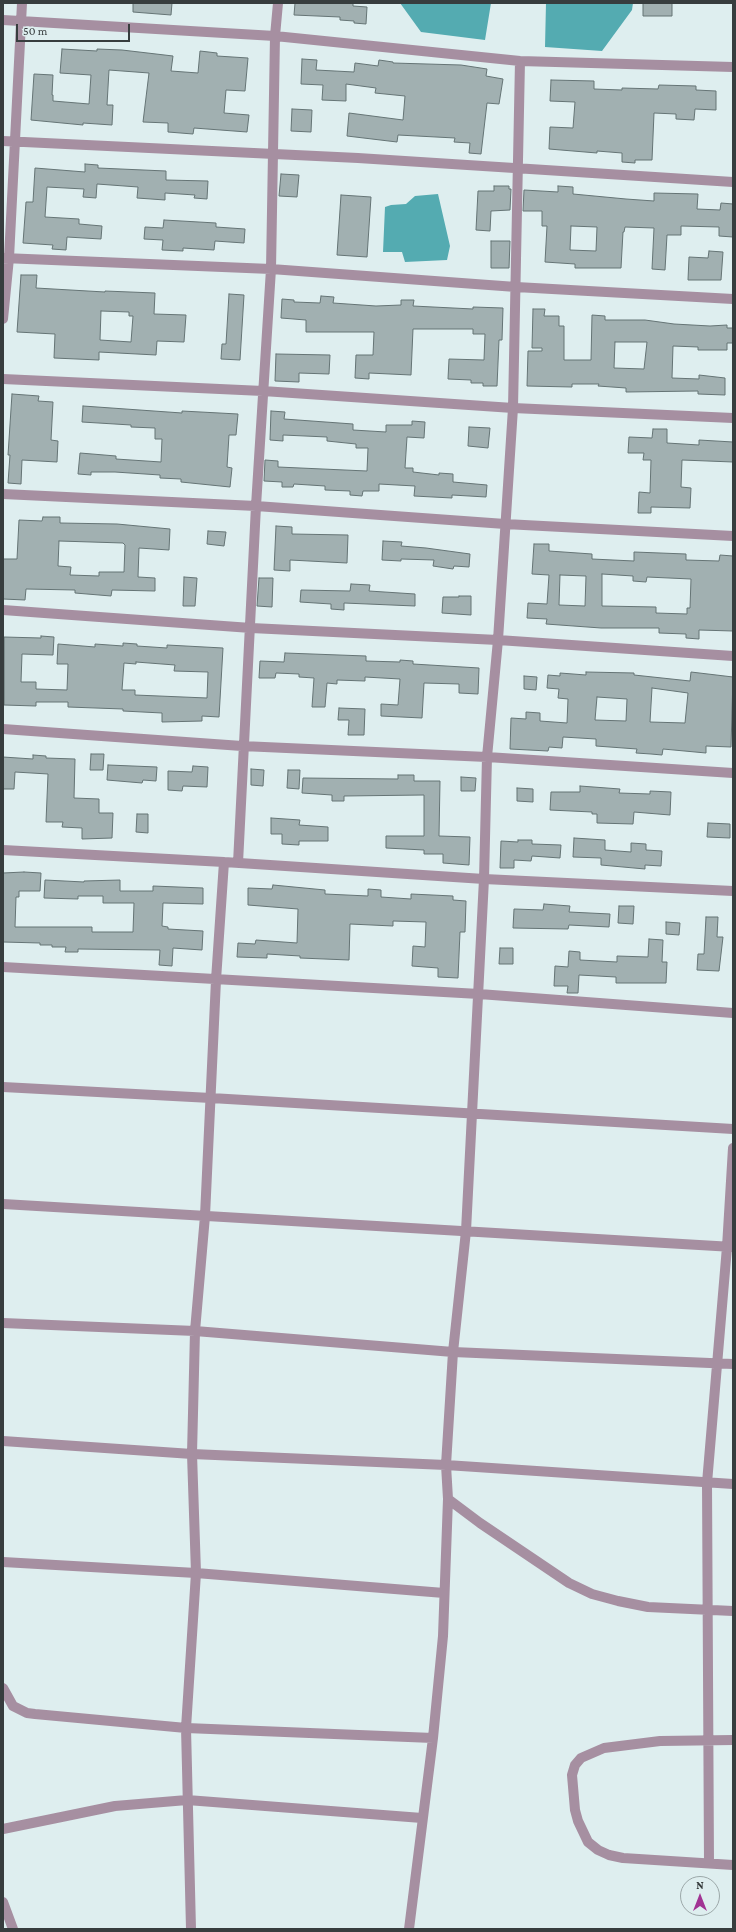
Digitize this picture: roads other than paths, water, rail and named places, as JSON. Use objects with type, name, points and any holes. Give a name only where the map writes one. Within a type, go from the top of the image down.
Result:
[{"type":"street","points":[[3,319],[15,142],[22,3]]},
{"type":"street","points":[[238,863],[242,746],[251,628],[256,506],[271,269],[275,36],[278,3]]},
{"type":"street","points":[[3,20],[275,36],[520,61],[733,67]]},
{"type":"street","points":[[410,1929],[422,1818],[433,1738],[443,1636],[448,1499],[446,1464],[453,1352],[466,1231],[471,1113],[479,994],[487,757],[498,640],[513,408],[520,61]]},
{"type":"street","points":[[3,141],[272,154],[733,182]]},
{"type":"street","points":[[6,258],[271,269],[516,286],[733,298]]},
{"type":"street","points":[[3,379],[263,391],[513,408],[733,418]]},
{"type":"street","points":[[3,494],[256,506],[505,524],[733,536]]},
{"type":"street","points":[[3,610],[251,628],[498,640],[733,656]]},
{"type":"street","points":[[3,729],[242,746],[487,757],[733,773]]},
{"type":"street","points":[[3,850],[224,862],[484,879],[733,891]]},
{"type":"street","points":[[191,1929],[186,1728],[196,1573],[192,1454],[195,1331],[205,1216],[216,980],[224,862]]},
{"type":"street","points":[[3,968],[479,994],[733,1013]]},
{"type":"street","points":[[3,1087],[733,1129]]},
{"type":"street","points":[[709,1863],[706,1610],[707,1483],[716,1363],[730,1247],[733,1148]]},
{"type":"street","points":[[3,1204],[730,1247]]},
{"type":"street","points":[[3,1323],[195,1331],[453,1352],[733,1364]]},
{"type":"street","points":[[3,1441],[192,1454],[446,1464],[733,1484]]},
{"type":"street","points":[[448,1499],[480,1523],[563,1579],[592,1594],[618,1602],[648,1606],[733,1611]]},
{"type":"street","points":[[3,1562],[196,1573],[444,1593]]},
{"type":"street","points":[[3,1688],[13,1706],[27,1713],[186,1728],[433,1738]]},
{"type":"street","points":[[733,1740],[660,1741],[604,1748],[581,1758],[575,1766],[572,1775],[575,1810],[578,1820],[588,1842],[598,1850],[609,1855],[623,1858],[733,1865]]},
{"type":"street","points":[[3,1829],[115,1806],[188,1800],[422,1818]]},
{"type":"street","points":[[3,1902],[13,1929]]},
{"type":"water","points":[[400,3],[491,3],[485,40],[421,32]]},
{"type":"water","points":[[546,3],[633,3],[632,10],[602,51],[545,47]]},
{"type":"water","points":[[438,194],[450,246],[447,260],[405,262],[402,252],[383,252],[385,207],[406,204],[415,196]]}]
